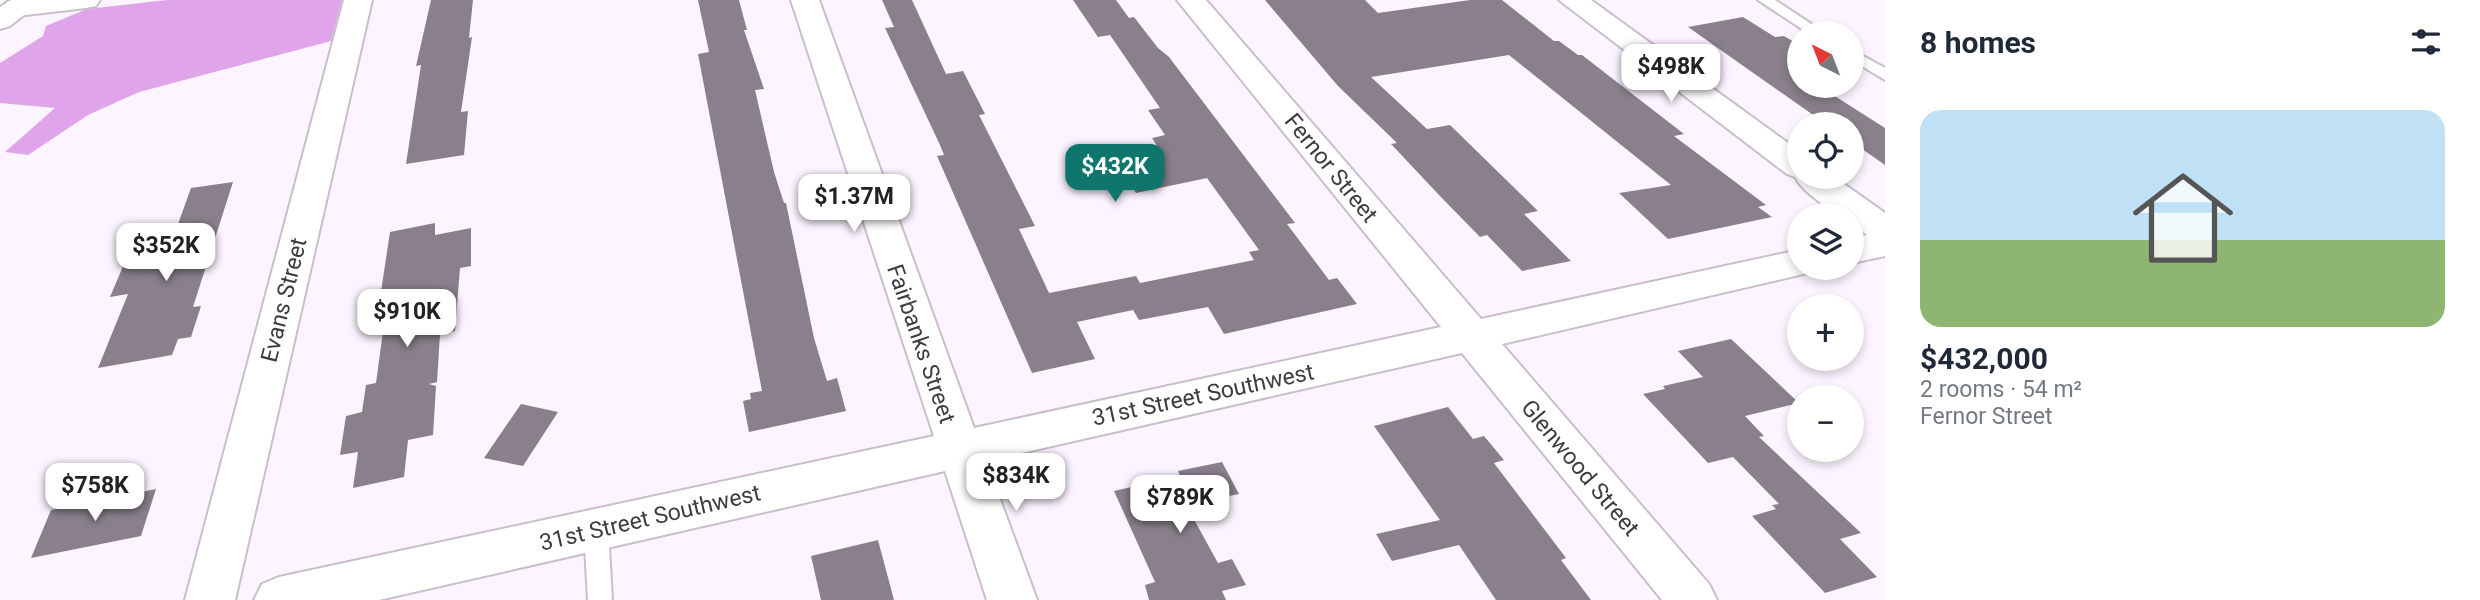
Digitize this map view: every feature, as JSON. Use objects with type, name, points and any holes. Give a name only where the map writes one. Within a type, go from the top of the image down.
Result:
[{"type":"street","points":[[15,9],[86,0]]},
{"type":"street","name":"Evans Street","points":[[211,600],[358,0]]},
{"type":"street","name":"Fairbanks Street","points":[[804,0],[957,449],[1012,600]]},
{"type":"street","name":"Fernor Street","points":[[1191,0],[1469,336]]},
{"type":"street","points":[[1573,0],[1787,158]]},
{"type":"street","points":[[1827,189],[1885,231]]},
{"type":"street","points":[[1864,248],[1885,244]]},
{"type":"street","name":"31st Street Southwest","points":[[279,600],[1787,266]]},
{"type":"street","name":"Glenwood Street","points":[[1469,336],[1692,600]]},
{"type":"lane","points":[[1765,0],[1799,21]]},
{"type":"lane","points":[[1864,62],[1885,75]]},
{"type":"lane","points":[[596,529],[600,600]]},
{"type":"shaded area","points":[[167,0],[342,0],[331,41],[139,92],[88,115],[28,155],[5,152],[55,108],[0,103],[0,63],[43,36],[46,26],[87,9]]},
{"type":"building","points":[[431,0],[473,0],[469,38],[472,37],[461,112],[468,111],[464,155],[406,164],[421,65],[416,66]]},
{"type":"building","points":[[698,0],[739,0],[747,30],[744,30],[764,89],[755,90],[774,172],[786,203],[814,338],[827,381],[837,378],[846,411],[749,432],[743,401],[751,399],[750,393],[762,391],[698,54],[709,52]]},
{"type":"building","points":[[882,0],[912,0],[946,74],[963,71],[985,114],[979,115],[1035,226],[1019,229],[1049,293],[1136,276],[1140,283],[1254,260],[1249,252],[1259,250],[1207,178],[1136,193],[1113,158],[1159,149],[1152,138],[1165,135],[1148,110],[1160,108],[1110,35],[1098,37],[1073,0],[1116,0],[1129,18],[1134,17],[1158,48],[1169,57],[1295,223],[1287,224],[1329,280],[1337,278],[1357,304],[1224,334],[1208,307],[1139,320],[1133,310],[1077,322],[1095,359],[1032,373],[937,156],[944,155],[940,145],[885,28],[894,27]]},
{"type":"building","points":[[1265,0],[1365,0],[1378,13],[1470,0],[1502,0],[1554,41],[1559,41],[1582,55],[1684,134],[1674,136],[1766,205],[1758,207],[1772,217],[1668,239],[1619,193],[1671,185],[1509,55],[1371,77],[1427,129],[1450,125],[1538,211],[1524,214],[1571,261],[1522,271],[1487,235],[1480,237],[1439,195],[1391,144],[1397,143],[1338,86]]},
{"type":"building","points":[[1743,17],[1775,37],[1787,38],[1787,97],[1688,27]]},
{"type":"building","points":[[1789,98],[1838,98],[1860,112],[1809,112]]},
{"type":"building","points":[[1864,115],[1885,128],[1885,165],[1864,150]]},
{"type":"building","points":[[233,182],[193,307],[201,306],[191,337],[178,339],[172,355],[98,368],[128,294],[110,297],[132,245],[173,238],[191,188]]},
{"type":"building","points":[[435,223],[435,235],[471,228],[471,266],[460,268],[455,331],[440,334],[437,382],[429,384],[436,386],[433,435],[408,440],[404,477],[353,488],[358,452],[340,455],[346,416],[362,412],[366,385],[376,383],[385,317],[377,318],[390,232]]},
{"type":"building","points":[[1731,339],[1787,392],[1787,406],[1745,416],[1764,436],[1759,437],[1861,533],[1840,539],[1877,577],[1825,593],[1752,516],[1776,509],[1772,505],[1779,504],[1733,457],[1708,463],[1643,394],[1665,389],[1663,386],[1703,377],[1678,351]]},
{"type":"building","points":[[521,404],[558,412],[523,466],[484,458]]},
{"type":"building","points":[[1448,407],[1473,439],[1484,436],[1504,460],[1494,463],[1566,558],[1561,560],[1591,600],[1496,600],[1459,545],[1392,561],[1376,534],[1440,520],[1374,426]]},
{"type":"building","points":[[1222,462],[1239,494],[1186,505],[1218,563],[1232,559],[1246,585],[1222,591],[1226,600],[1149,600],[1145,585],[1155,582],[1114,491],[1180,476],[1178,471]]},
{"type":"building","points":[[156,489],[141,536],[31,558],[51,510]]},
{"type":"building","points":[[878,540],[894,600],[821,600],[811,556]]}]
